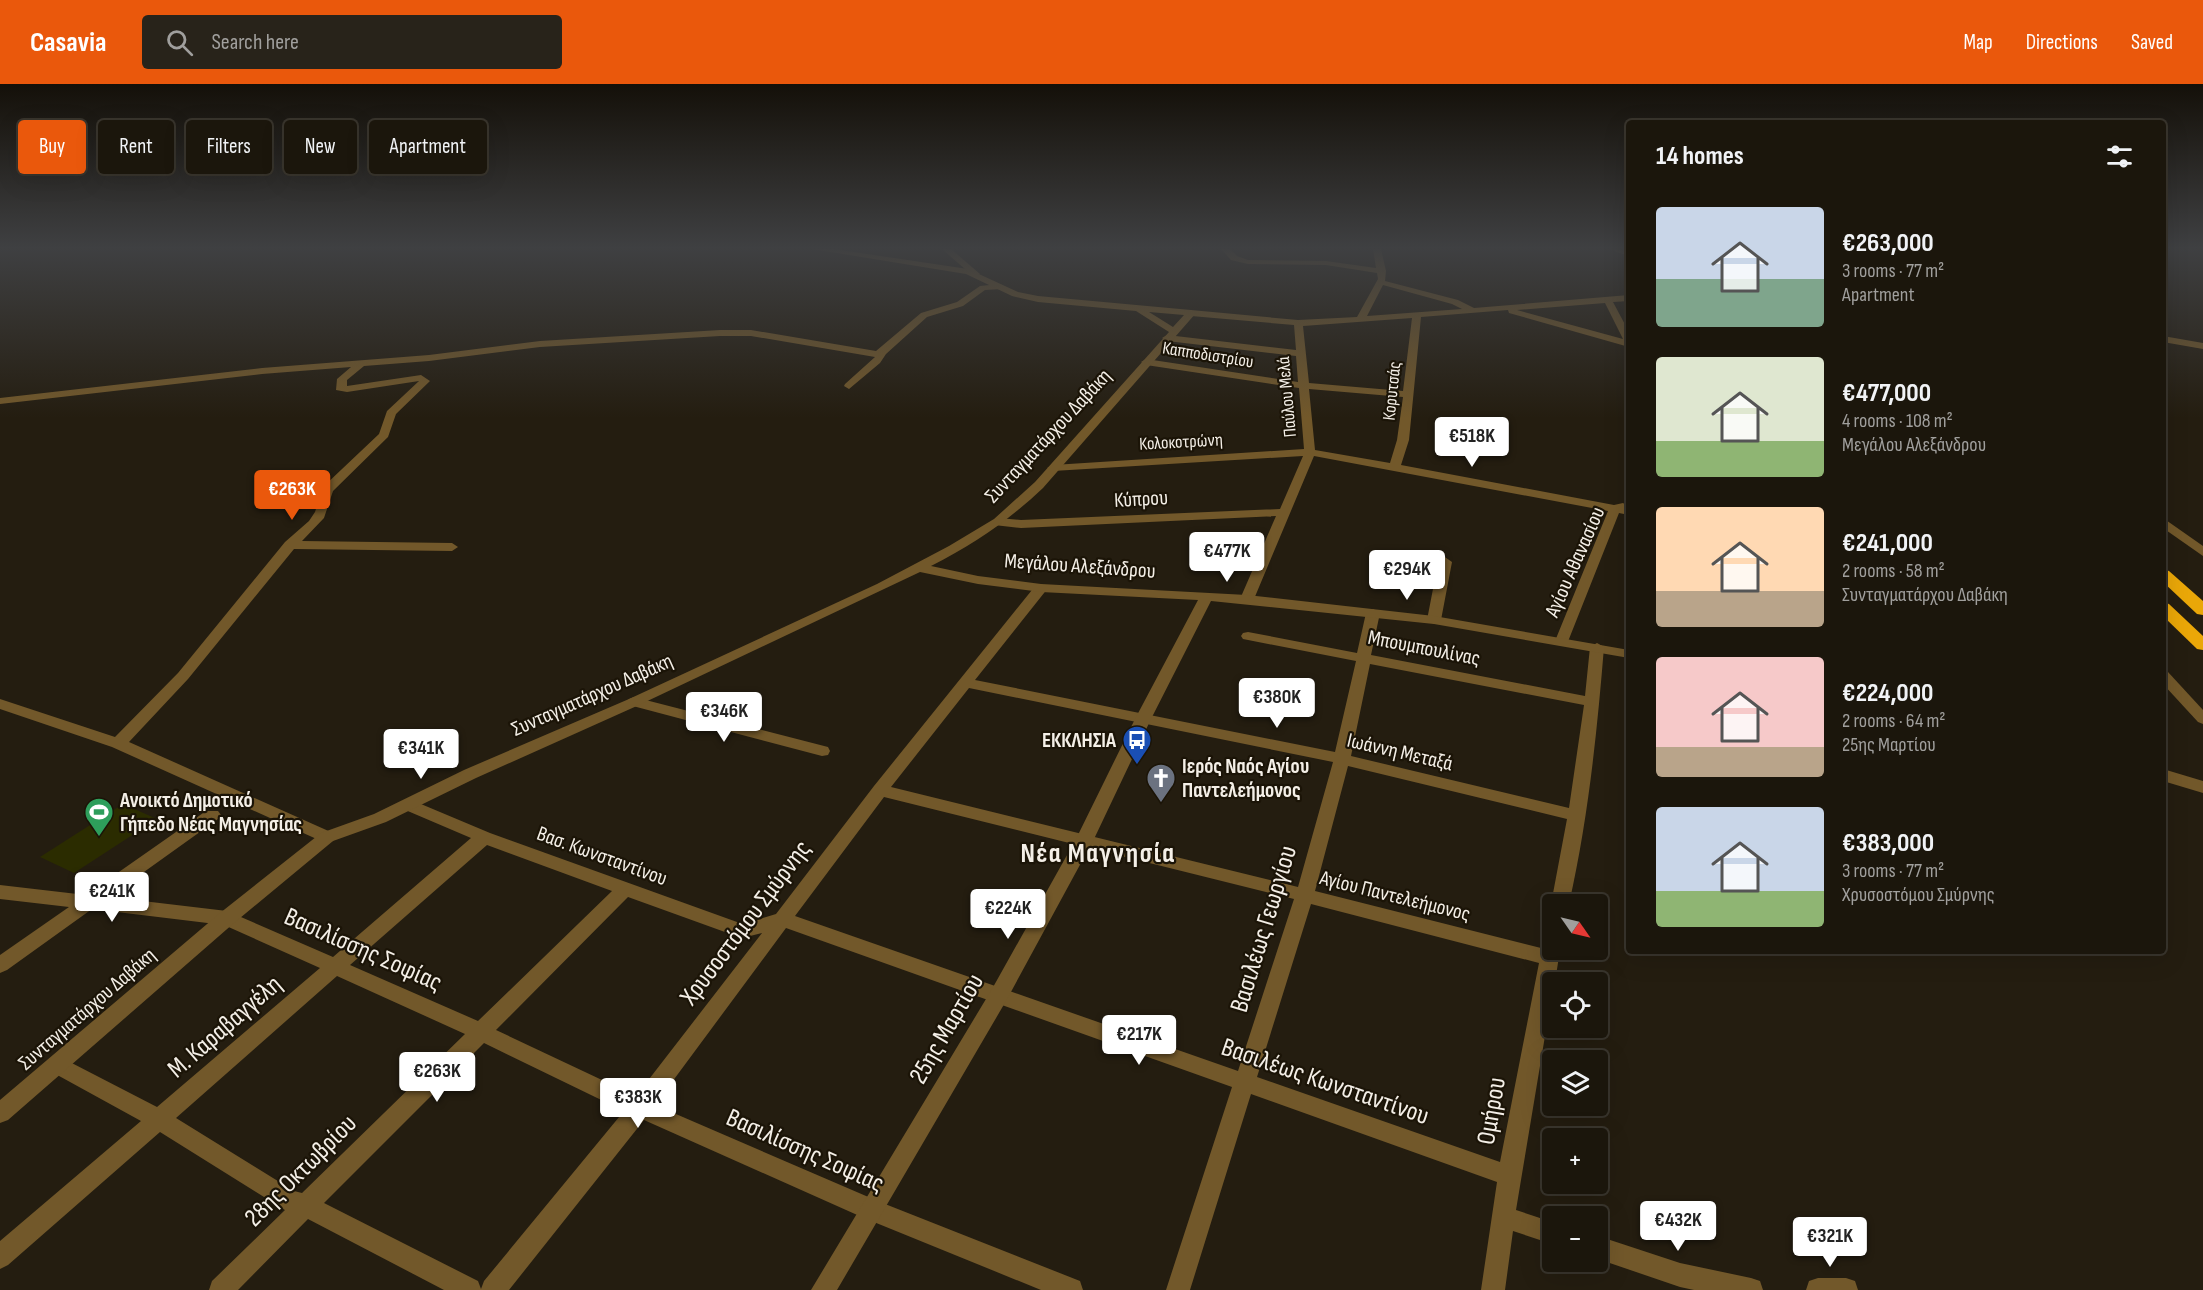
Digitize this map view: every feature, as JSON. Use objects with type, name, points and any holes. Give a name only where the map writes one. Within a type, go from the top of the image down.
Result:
[{"type":"highway","points":[[2166,577],[2203,610]]},
{"type":"highway","points":[[2166,610],[2203,645]]},
{"type":"street","points":[[849,386],[870,369],[882,352],[924,315],[956,305]]},
{"type":"street","points":[[1107,305],[1298,322],[1360,320],[1537,305]]},
{"type":"street","points":[[1360,320],[1368,305]]},
{"type":"street","points":[[1462,305],[1474,311]]},
{"type":"street","points":[[1611,305],[1626,336]]},
{"type":"street","points":[[1137,308],[1170,334],[1301,354]]},
{"type":"street","points":[[1501,308],[1626,341]]},
{"type":"street","name":"Συνταγματάρχου Δαβάκη","points":[[0,1113],[227,918],[327,837],[409,805],[470,774],[634,702],[920,568],[998,522],[1030,493],[1191,313]]},
{"type":"street","name":"Κορυτσάς","points":[[1394,470],[1403,440],[1417,315]]},
{"type":"street","name":"Παύλου Μελά","points":[[1247,599],[1310,453],[1298,322]]},
{"type":"street","points":[[0,401],[262,371],[460,355],[540,344],[743,332],[850,351],[873,354],[882,352]]},
{"type":"street","points":[[2166,340],[2203,346]]},
{"type":"street","name":"Καπποδιστρίου","points":[[1146,362],[1304,386],[1408,394]]},
{"type":"street","points":[[118,743],[171,690],[290,545],[322,511],[322,500],[327,490],[384,435],[391,414],[425,381],[421,378],[406,378],[347,389],[340,388],[342,379],[362,363]]},
{"type":"street","name":"Κολοκοτρώνη","points":[[1053,468],[1310,453],[1394,470],[1615,508]]},
{"type":"street","name":"Αγίου Αθανασίου","points":[[1562,641],[1615,508],[1626,509]]},
{"type":"street","name":"Κύπρου","points":[[998,522],[1021,524],[1286,512]]},
{"type":"street","points":[[2166,524],[2201,548]]},
{"type":"street","points":[[290,545],[452,547]]},
{"type":"street","points":[[1434,620],[1445,562],[1442,559]]},
{"type":"street","name":"Μεγάλου Αλεξάνδρου","points":[[920,568],[978,580],[1041,588],[1247,599],[1434,620],[1626,653]]},
{"type":"street","name":"Χρυσοστόμου Σμύρνης","points":[[492,1290],[640,1108],[880,790],[1041,588]]},
{"type":"street","name":"25ης Μαρτίου","points":[[823,1290],[999,996],[1085,839],[1143,719],[1206,598]]},
{"type":"street","name":"Βασιλέως Γεωργίου","points":[[1179,1290],[1305,896],[1342,759],[1373,613]]},
{"type":"street","name":"Μπουμπουλίνας","points":[[1248,636],[1593,702]]},
{"type":"street","points":[[1562,894],[1577,816],[1593,702],[1597,647]]},
{"type":"street","points":[[2166,678],[2203,719]]},
{"type":"street","name":"Ιωάννη Μεταξά","points":[[966,683],[1342,759],[1577,816]]},
{"type":"street","points":[[2166,693],[2187,701]]},
{"type":"street","points":[[634,702],[822,751]]},
{"type":"street","points":[[0,704],[118,743],[327,837]]},
{"type":"street","points":[[2166,776],[2203,788]]},
{"type":"street","name":"Αγίου Παντελεήμονος","points":[[880,790],[1085,839],[1305,896],[1542,948]]},
{"type":"street","name":"Βασ. Κωνσταντίνου","points":[[409,805],[484,837],[736,929],[750,929],[782,919]]},
{"type":"street","points":[[0,965],[212,815]]},
{"type":"street","name":"Μ. Καραβαγγέλη","points":[[0,1257],[484,837]]},
{"type":"street","name":"28ης Οκτωβρίου","points":[[221,1290],[304,1205],[625,889]]},
{"type":"street","name":"Βασιλίσσης Σοφίας","points":[[0,892],[227,918],[481,1032],[640,1108],[872,1210],[1071,1290]]},
{"type":"street","name":"Βασιλέως Κωνσταντίνου","points":[[782,919],[1509,1176]]},
{"type":"street","name":"Ομήρου","points":[[1493,1290],[1509,1176],[1549,960]]},
{"type":"street","points":[[57,1065],[160,1120],[288,1200],[304,1205],[469,1290]]},
{"type":"street","points":[[1503,1217],[1542,1230]]},
{"type":"street","points":[[1608,1251],[1680,1275],[1751,1290]]},
{"type":"street","points":[[1818,1290],[1846,1290]]},
{"type":"shaded area","name":"Ανοικτό Δημοτικό Γήπεδο Νέας Μαγνησίας","points":[[123,804],[157,819],[74,873],[40,857]]},
{"type":"place","name":"ΕΚΚΛΗΣΙΑ","points":[[1137,766]]},
{"type":"place","name":"Ιερός Ναός Αγίου Παντελεήμονος","points":[[1161,804]]},
{"type":"place","name":"Ανοικτό Δημοτικό Γήπεδο Νέας Μαγνησίας","points":[[99,838]]},
{"type":"district","name":"Νέα Μαγνησία","points":[[1098,854]]}]
